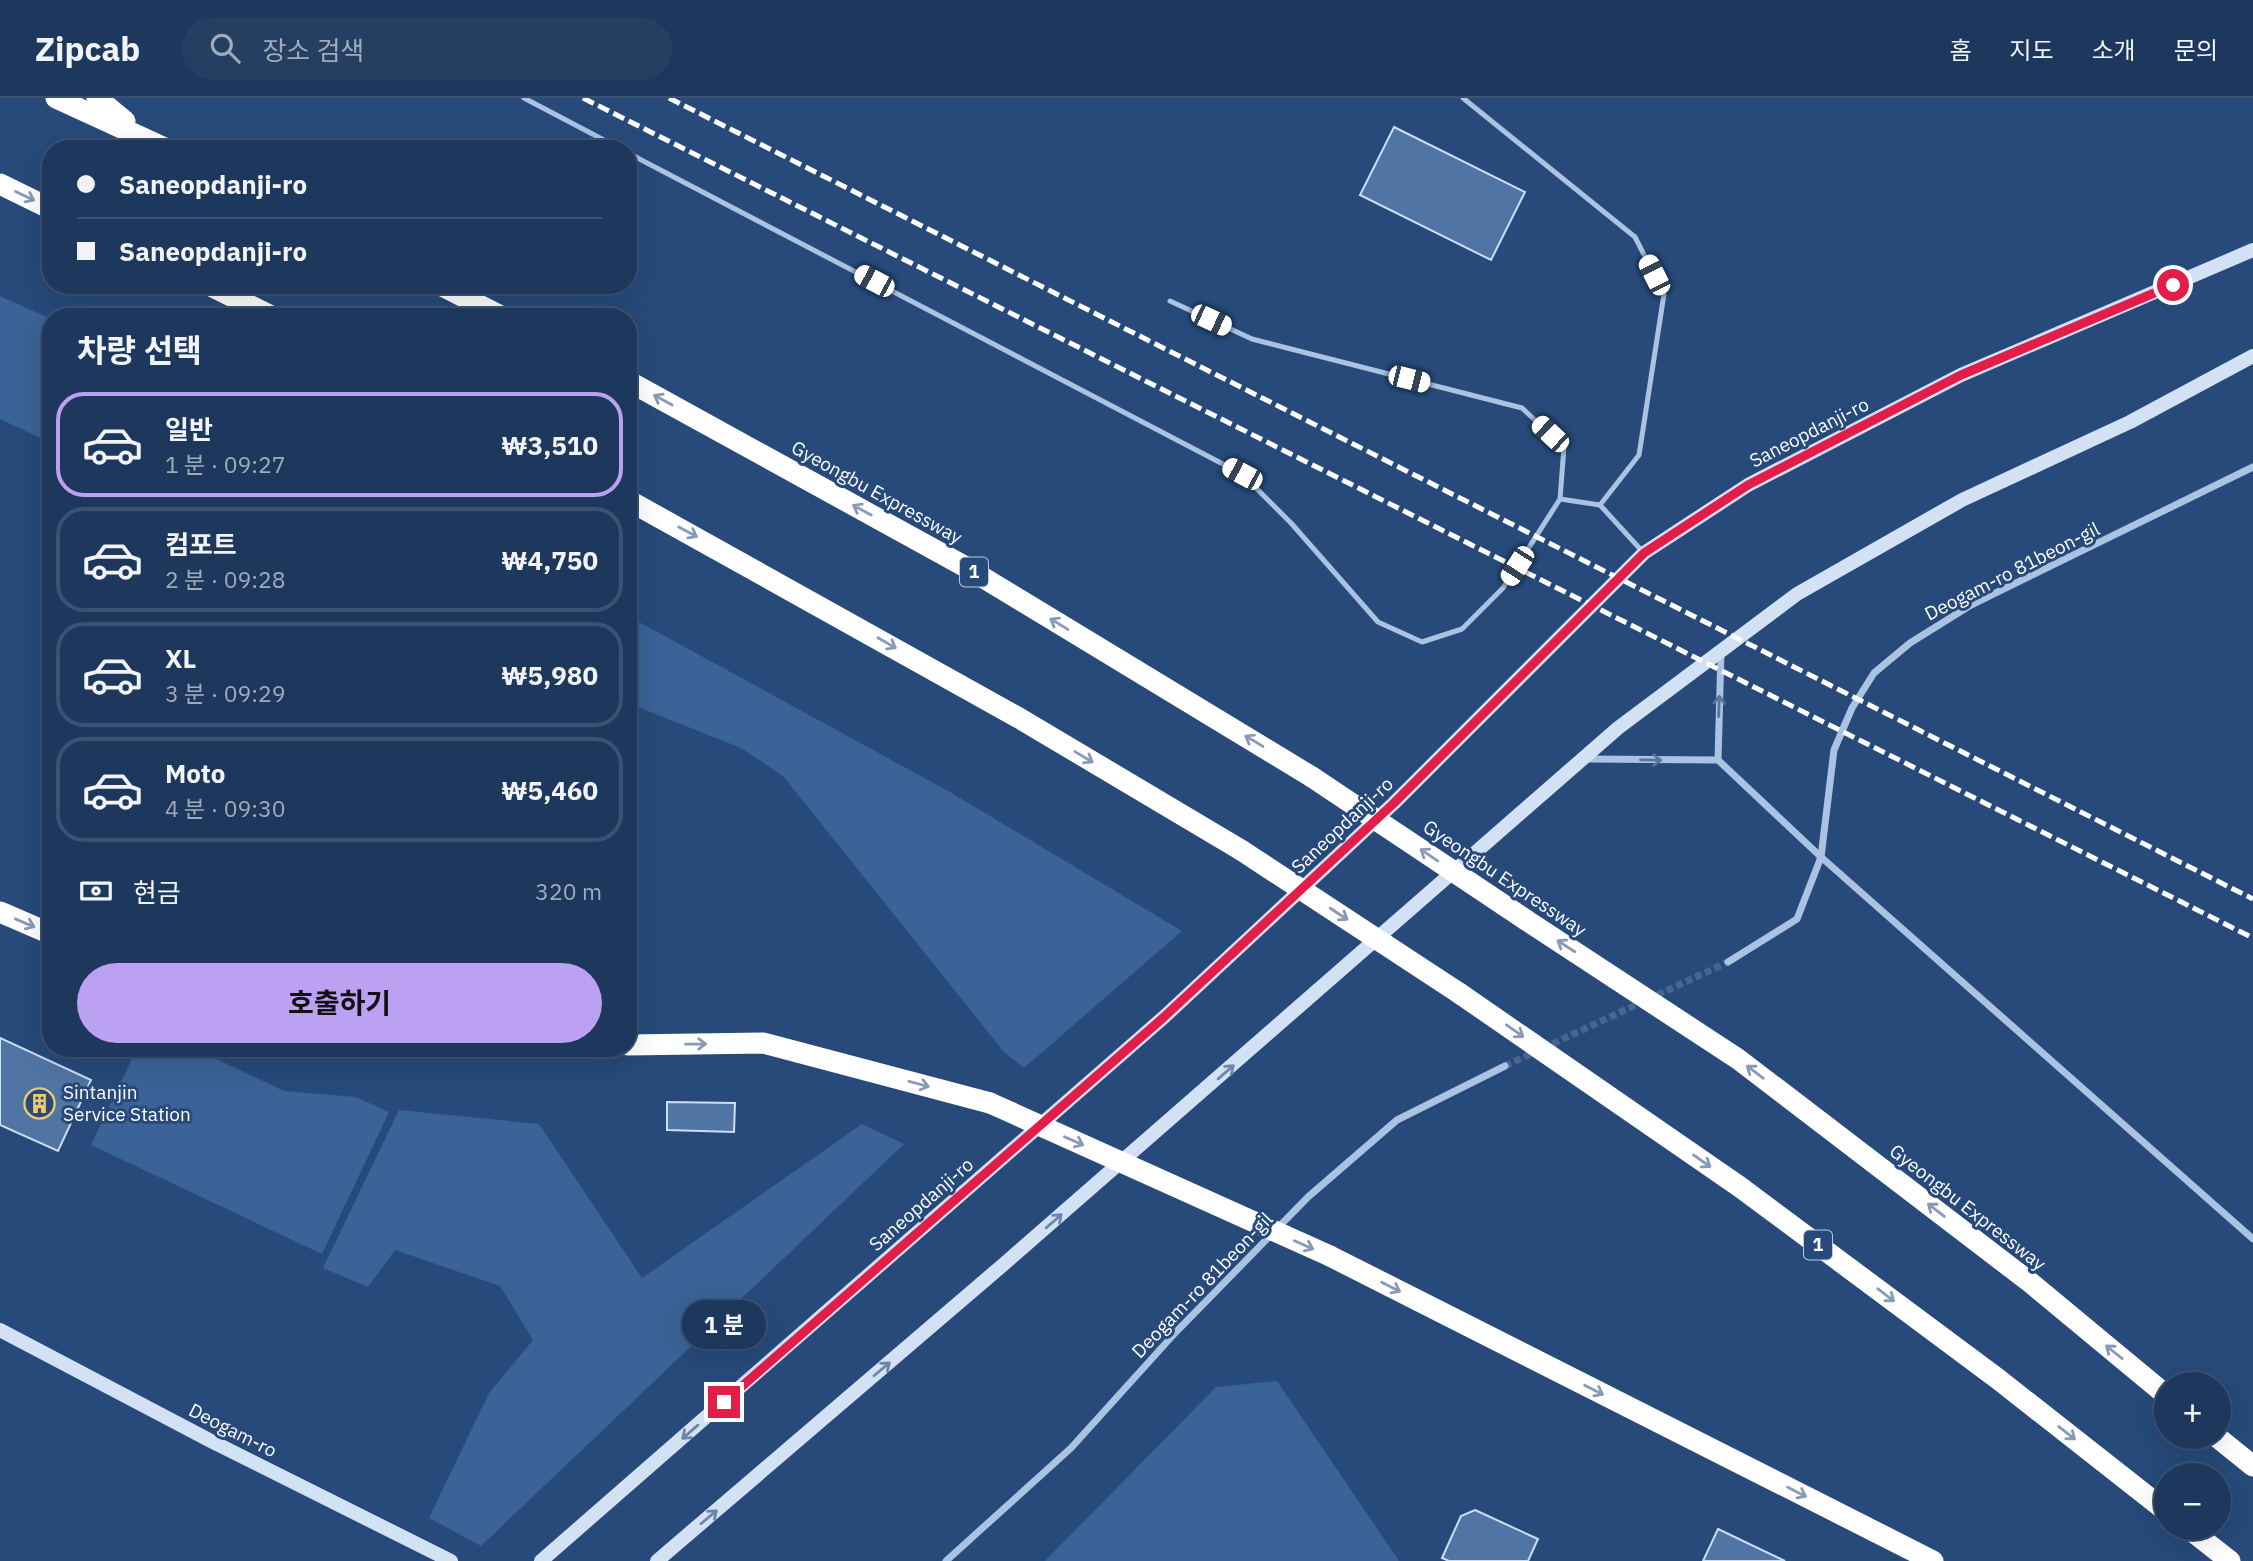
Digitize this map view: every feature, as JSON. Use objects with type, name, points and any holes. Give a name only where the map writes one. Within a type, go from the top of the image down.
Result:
[{"type":"highway","points":[[56,98],[149,140]]},
{"type":"highway","points":[[97,98],[153,140]]},
{"type":"highway","points":[[0,184],[42,205]]},
{"type":"highway","points":[[227,294],[255,308]]},
{"type":"highway","points":[[458,294],[485,308]]},
{"type":"highway","name":"Gyeongbu Expressway","points":[[637,386],[964,566],[1312,777],[1738,1059],[2031,1283],[2154,1385]]},
{"type":"highway","name":"1","points":[[637,505],[1019,718],[1241,850],[1459,993],[1740,1187],[1998,1379],[2154,1502]]},
{"type":"highway","points":[[0,912],[42,930]]},
{"type":"highway","points":[[637,1045],[763,1043],[990,1102],[1330,1256],[1933,1561]]},
{"type":"highway","points":[[2231,1448],[2253,1466]]},
{"type":"highway","points":[[2203,1540],[2230,1561]]},
{"type":"main road","name":"Saneopdanji-ro","points":[[541,1561],[1164,1017],[1394,803],[1644,553],[1748,485],[1961,375],[2253,250]]},
{"type":"main road","points":[[657,1561],[1004,1264],[1618,728],[1797,594],[1962,500],[2130,422],[2253,356]]},
{"type":"main road","name":"Deogam-ro","points":[[0,1330],[211,1441],[451,1561]]},
{"type":"street","name":"Deogam-ro 81beon-gil","points":[[1728,962],[1797,919],[1821,857],[1834,750],[1852,708],[1874,673],[1910,643],[1971,605],[2253,467]]},
{"type":"street","points":[[1718,760],[1721,652]]},
{"type":"street","points":[[1584,759],[1718,760],[1821,857],[2253,1239]]},
{"type":"street","name":"Deogam-ro 81beon-gil","points":[[946,1561],[1071,1448],[1175,1333],[1308,1197],[1397,1120],[1505,1066]]},
{"type":"lane","points":[[524,98],[604,140]]},
{"type":"lane","points":[[1463,98],[1635,237],[1664,295],[1639,455],[1600,505]]},
{"type":"lane","points":[[637,158],[1242,474],[1291,523],[1378,622],[1422,642],[1461,629],[1503,588],[1560,499],[1564,447],[1522,408],[1252,339],[1170,301]]},
{"type":"lane","points":[[1560,499],[1600,505],[1644,553]]},
{"type":"shaded area","points":[[0,296],[42,315],[42,439],[0,419]]},
{"type":"shaded area","points":[[637,621],[950,792],[1182,931],[1024,1068],[1004,1052],[783,776],[741,748],[637,707]]},
{"type":"shaded area","points":[[133,1057],[212,1057],[284,1091],[356,1097],[389,1112],[322,1254],[91,1145]]},
{"type":"shaded area","points":[[399,1110],[539,1124],[642,1278],[862,1124],[904,1144],[481,1546],[429,1518],[489,1393],[533,1340],[500,1286],[395,1250],[368,1287],[323,1268]]},
{"type":"shaded area","points":[[1277,1381],[1399,1561],[1045,1561],[1216,1387]]},
{"type":"building","points":[[1394,127],[1525,192],[1491,260],[1360,195]]},
{"type":"building","name":"Sintanjin Service Station","points":[[0,1038],[91,1080],[58,1151],[0,1125]]},
{"type":"building","points":[[667,1102],[735,1103],[734,1132],[667,1130]]},
{"type":"building","points":[[1475,1510],[1538,1539],[1528,1561],[1449,1561],[1442,1558],[1461,1516]]},
{"type":"building","points":[[1718,1529],[1785,1561],[1703,1561]]},
{"type":"tunnel","points":[[1505,1066],[1728,962]]},
{"type":"railway","points":[[583,98],[2253,938]]},
{"type":"railway","points":[[669,98],[2253,899]]},
{"type":"place","name":"Sintanjin Service Station","points":[[40,1103]]},
{"type":"route","points":[[724,1402],[1164,1017],[1394,803],[1481,713],[1644,553],[1748,485],[1961,375],[2173,285]]}]
